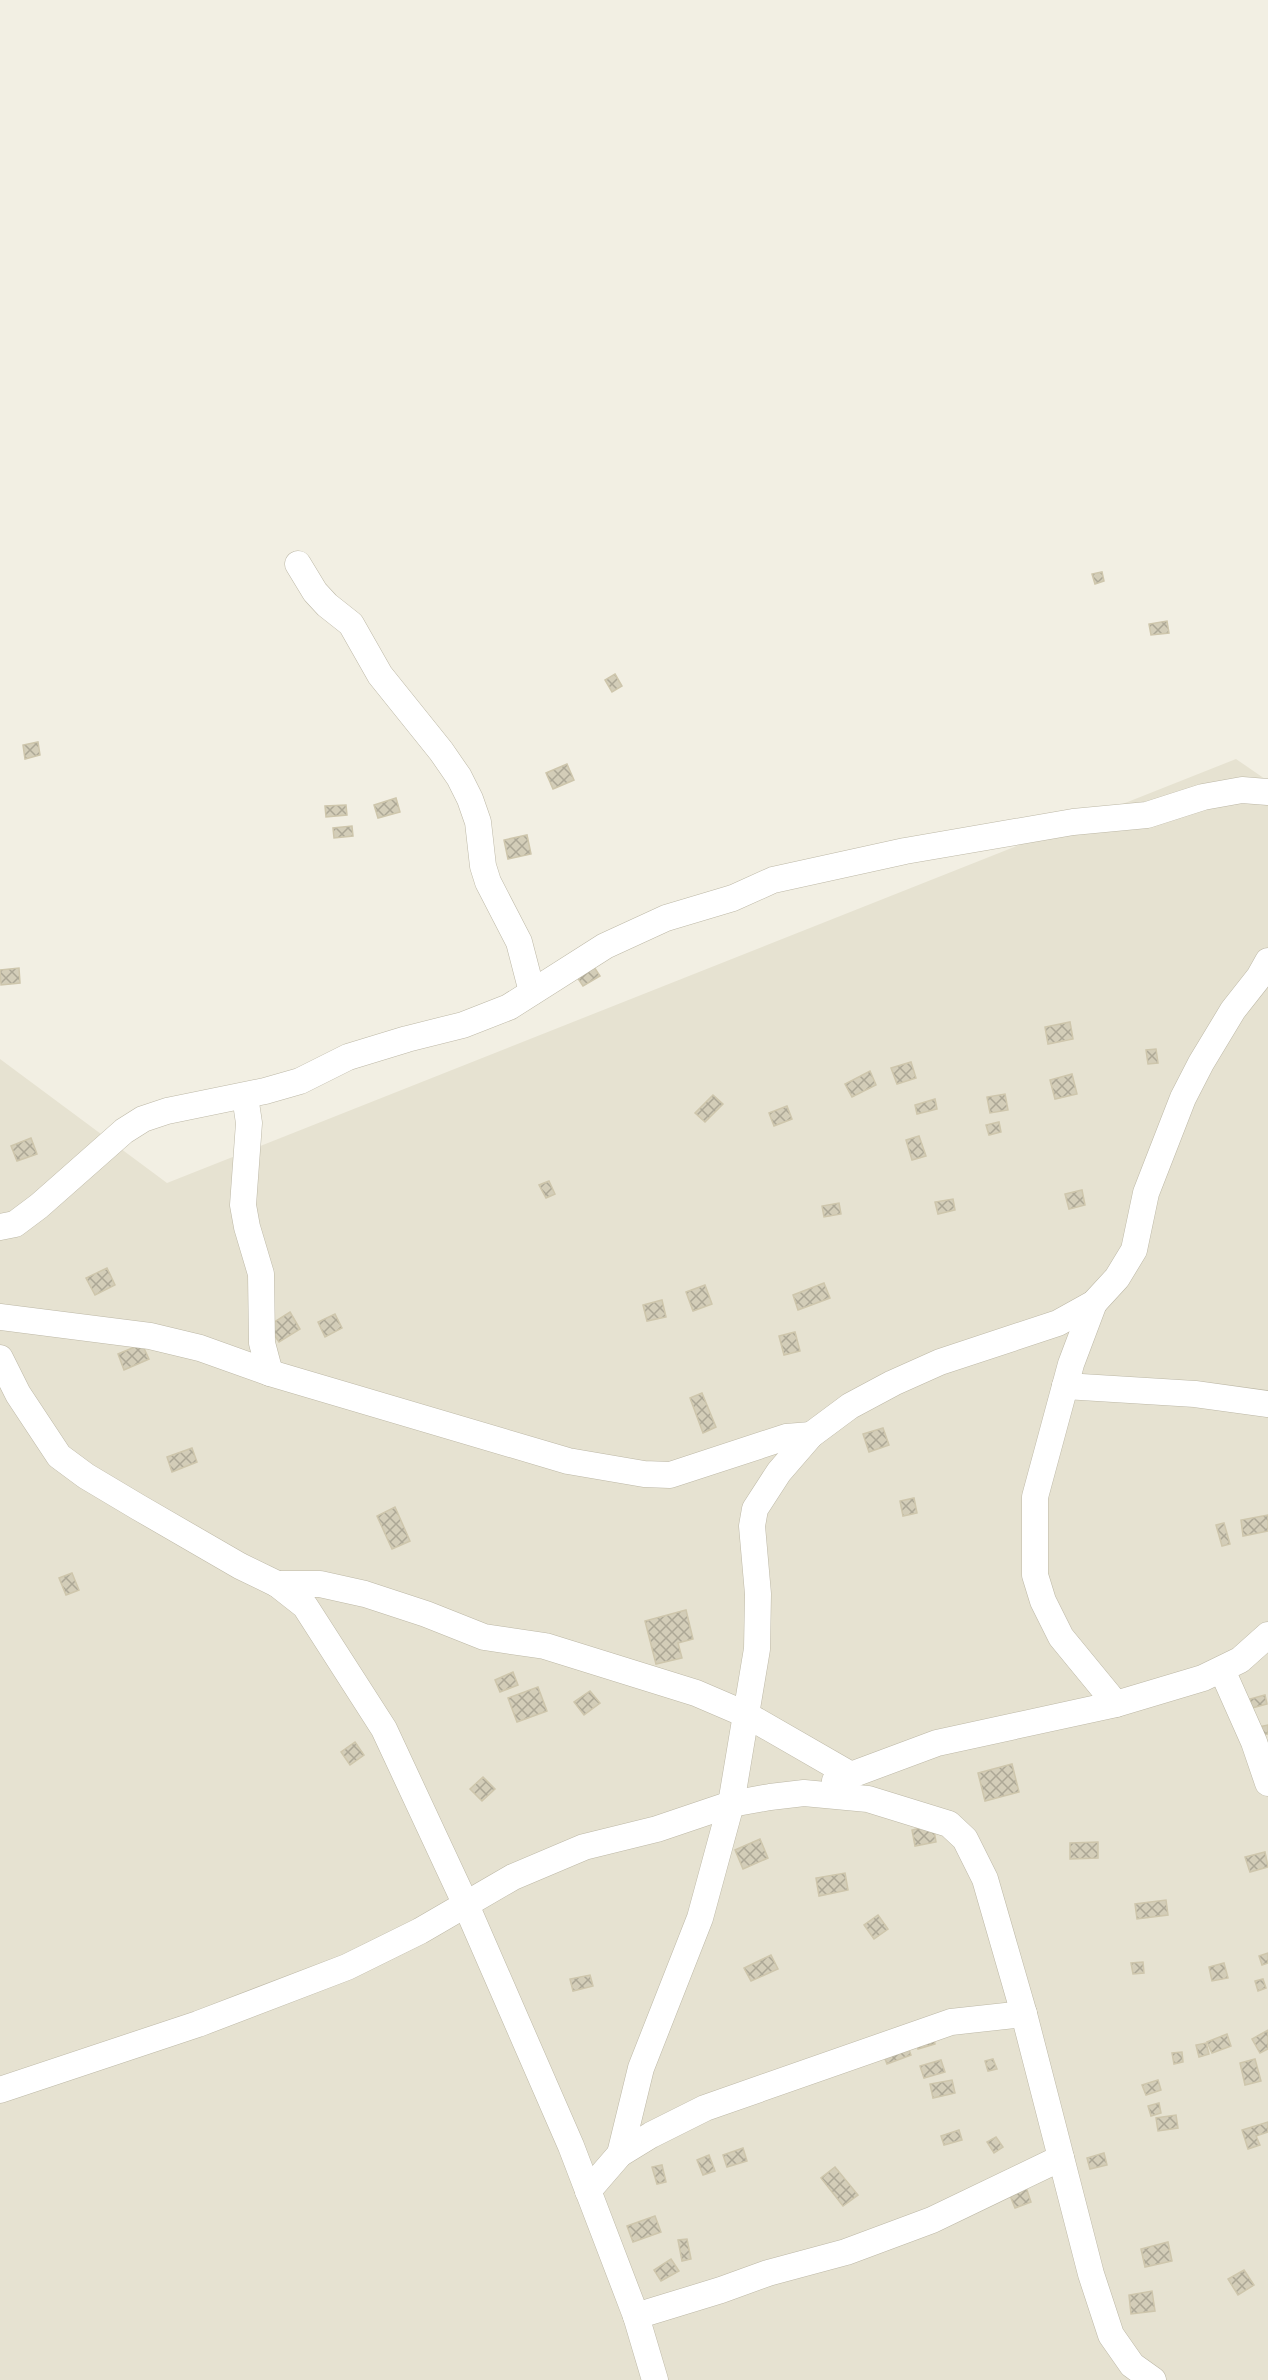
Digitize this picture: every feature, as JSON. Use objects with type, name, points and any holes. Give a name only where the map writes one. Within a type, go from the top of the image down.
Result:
[{"type":"street","points":[[298,564],[315,592],[351,624],[380,675],[459,777],[478,822],[483,866],[488,882],[519,942],[532,992]]},
{"type":"street","points":[[0,1227],[15,1224],[39,1206],[124,1131],[142,1119],[167,1111],[245,1096],[300,1081],[348,1057],[407,1038],[463,1025],[509,1007],[605,946],[666,918],[732,898],[773,880],[905,851],[1072,822],[1147,815],[1203,797],[1242,790],[1268,792]]},
{"type":"street","points":[[620,2154],[641,2068],[700,1918],[731,1804],[757,1648],[758,1594],[752,1515],[778,1472],[811,1435],[850,1406],[940,1362],[1058,1323],[1094,1303],[1117,1278],[1134,1250],[1146,1193],[1187,1089],[1233,1010],[1259,977],[1268,961]]},
{"type":"street","points":[[245,1096],[249,1123],[243,1204],[247,1227],[261,1274],[261,1334],[270,1373]]},
{"type":"street","points":[[1094,1303],[1071,1364],[1035,1497],[1035,1575],[1043,1601],[1061,1637],[1116,1704]]},
{"type":"street","points":[[0,1317],[150,1336],[200,1348],[270,1373],[568,1461],[644,1474],[670,1475],[786,1437],[811,1435]]},
{"type":"street","points":[[0,1358],[18,1394],[59,1456],[86,1476],[138,1507],[240,1566],[277,1584],[305,1606],[384,1730],[466,1905],[571,2146],[636,2316],[655,2380]]},
{"type":"street","points":[[1065,1386],[1195,1394],[1268,1404]]},
{"type":"street","points":[[277,1584],[320,1584],[364,1594],[426,1614],[484,1637],[545,1646],[696,1693],[745,1714],[851,1775]]},
{"type":"street","points":[[0,2091],[198,2024],[347,1967],[420,1931],[513,1877],[584,1847],[657,1828],[731,1804],[804,1793],[937,1743],[1116,1704],[1203,1678],[1240,1660],[1268,1635]]},
{"type":"street","points":[[1222,1670],[1254,1742],[1268,1783]]},
{"type":"street","points":[[804,1793],[868,1799],[949,1824],[965,1839],[985,1879],[1024,2014],[1092,2274],[1111,2335],[1132,2366],[1153,2380]]},
{"type":"street","points":[[588,2191],[620,2154],[651,2134],[705,2108],[951,2022],[1024,2014]]},
{"type":"street","points":[[636,2316],[768,2273],[846,2252],[932,2220],[1061,2158]]},
{"type":"shaded area","points":[[1236,759],[1268,781],[1268,2380],[0,2380],[0,1059],[167,1183]]},
{"type":"building","points":[[1102,572],[1104,581],[1095,584],[1092,574]]},
{"type":"building","points":[[1167,621],[1169,633],[1151,635],[1149,624]]},
{"type":"building","points":[[615,674],[622,686],[612,692],[605,680]]},
{"type":"building","points":[[38,742],[40,755],[25,759],[23,745]]},
{"type":"building","points":[[567,764],[574,780],[553,789],[546,773]]},
{"type":"building","points":[[396,798],[400,812],[378,818],[374,805]]},
{"type":"building","points":[[346,805],[347,815],[326,817],[325,806]]},
{"type":"building","points":[[352,826],[353,836],[334,838],[333,828]]},
{"type":"building","points":[[527,835],[531,854],[508,859],[504,840]]},
{"type":"building","points":[[594,967],[600,976],[583,986],[577,977]]},
{"type":"building","points":[[19,968],[20,983],[1,985],[0,970]]},
{"type":"building","points":[[1070,1022],[1073,1039],[1048,1044],[1045,1027]]},
{"type":"building","points":[[1156,1049],[1158,1063],[1148,1064],[1146,1050]]},
{"type":"building","points":[[911,1062],[916,1078],[897,1084],[891,1068]]},
{"type":"building","points":[[870,1071],[876,1085],[852,1097],[845,1084]]},
{"type":"building","points":[[1072,1074],[1077,1094],[1055,1099],[1050,1080]]},
{"type":"building","points":[[1005,1094],[1008,1110],[990,1113],[987,1097]]},
{"type":"building","points":[[713,1095],[723,1104],[705,1122],[695,1113]]},
{"type":"building","points":[[935,1099],[937,1109],[917,1114],[915,1105]]},
{"type":"building","points":[[787,1106],[792,1119],[774,1126],[769,1113]]},
{"type":"building","points":[[999,1122],[1001,1132],[989,1135],[986,1125]]},
{"type":"building","points":[[919,1136],[926,1156],[912,1160],[906,1140]]},
{"type":"building","points":[[31,1138],[37,1154],[17,1161],[11,1146]]},
{"type":"building","points":[[549,1181],[555,1194],[546,1198],[539,1185]]},
{"type":"building","points":[[1082,1190],[1085,1205],[1069,1209],[1065,1194]]},
{"type":"building","points":[[953,1199],[955,1210],[938,1214],[935,1202]]},
{"type":"building","points":[[839,1203],[841,1214],[824,1217],[822,1206]]},
{"type":"building","points":[[107,1268],[115,1285],[95,1295],[86,1278]]},
{"type":"building","points":[[824,1283],[830,1298],[798,1310],[793,1295]]},
{"type":"building","points":[[705,1285],[712,1304],[693,1311],[686,1292]]},
{"type":"building","points":[[662,1300],[666,1317],[647,1321],[643,1305]]},
{"type":"building","points":[[290,1312],[300,1329],[279,1342],[268,1326]]},
{"type":"building","points":[[335,1314],[342,1328],[325,1337],[318,1322]]},
{"type":"building","points":[[795,1332],[800,1351],[784,1355],[779,1336]]},
{"type":"building","points":[[142,1344],[149,1359],[124,1370],[118,1354]]},
{"type":"building","points":[[702,1393],[716,1427],[703,1433],[690,1398]]},
{"type":"building","points":[[883,1428],[889,1445],[869,1452],[863,1434]]},
{"type":"building","points":[[192,1448],[197,1462],[172,1472],[167,1457]]},
{"type":"building","points":[[914,1498],[917,1513],[903,1516],[900,1501]]},
{"type":"building","points":[[395,1507],[410,1541],[392,1549],[377,1516]]},
{"type":"building","points":[[1268,1515],[1268,1531],[1243,1536],[1241,1520]]},
{"type":"building","points":[[1224,1523],[1230,1544],[1222,1546],[1216,1525]]},
{"type":"building","points":[[72,1573],[79,1590],[66,1595],[59,1578]]},
{"type":"building","points":[[686,1610],[693,1639],[678,1643],[682,1658],[656,1664],[645,1621]]},
{"type":"building","points":[[513,1672],[518,1685],[500,1692],[495,1680]]},
{"type":"building","points":[[538,1687],[547,1711],[517,1722],[508,1698]]},
{"type":"building","points":[[590,1691],[600,1703],[584,1715],[574,1702]]},
{"type":"building","points":[[1265,1695],[1267,1704],[1252,1708],[1250,1699]]},
{"type":"building","points":[[1268,1725],[1268,1734],[1259,1735],[1258,1727]]},
{"type":"building","points":[[355,1742],[364,1755],[350,1765],[341,1752]]},
{"type":"building","points":[[1012,1764],[1019,1792],[985,1801],[978,1773]]},
{"type":"building","points":[[483,1777],[495,1789],[482,1801],[470,1789]]},
{"type":"building","points":[[933,1825],[936,1842],[915,1846],[912,1830]]},
{"type":"building","points":[[760,1839],[768,1858],[743,1869],[735,1850]]},
{"type":"building","points":[[1098,1842],[1098,1858],[1070,1859],[1070,1843]]},
{"type":"building","points":[[1265,1852],[1268,1867],[1250,1872],[1245,1857]]},
{"type":"building","points":[[845,1873],[848,1890],[819,1896],[816,1878]]},
{"type":"building","points":[[1166,1900],[1168,1915],[1137,1919],[1135,1904]]},
{"type":"building","points":[[878,1915],[888,1929],[874,1939],[864,1925]]},
{"type":"building","points":[[1268,1953],[1268,1963],[1262,1965],[1259,1956]]},
{"type":"building","points":[[771,1955],[778,1969],[751,1981],[744,1968]]},
{"type":"building","points":[[1143,1962],[1144,1973],[1133,1974],[1131,1963]]},
{"type":"building","points":[[1224,1963],[1228,1978],[1212,1981],[1209,1967]]},
{"type":"building","points":[[590,1975],[593,1986],[573,1991],[570,1979]]},
{"type":"building","points":[[1263,1979],[1266,1988],[1258,1991],[1255,1981]]},
{"type":"building","points":[[1268,2030],[1268,2049],[1260,2053],[1252,2039]]},
{"type":"building","points":[[1227,2034],[1231,2046],[1212,2053],[1207,2042]]},
{"type":"building","points":[[933,2035],[935,2044],[918,2049],[915,2040]]},
{"type":"building","points":[[906,2042],[911,2055],[887,2064],[882,2051]]},
{"type":"building","points":[[1206,2043],[1209,2054],[1199,2057],[1196,2045]]},
{"type":"building","points":[[1182,2052],[1183,2062],[1174,2064],[1172,2053]]},
{"type":"building","points":[[993,2059],[997,2069],[988,2071],[985,2061]]},
{"type":"building","points":[[1255,2059],[1261,2081],[1245,2085],[1240,2063]]},
{"type":"building","points":[[941,2060],[945,2072],[924,2078],[920,2066]]},
{"type":"building","points":[[952,2080],[955,2093],[933,2098],[930,2084]]},
{"type":"building","points":[[1158,2080],[1161,2090],[1146,2095],[1142,2085]]},
{"type":"building","points":[[1159,2103],[1161,2113],[1151,2116],[1148,2106]]},
{"type":"building","points":[[1176,2115],[1178,2128],[1158,2131],[1156,2118]]},
{"type":"building","points":[[1268,2122],[1268,2132],[1256,2136],[1260,2145],[1248,2149],[1242,2130]]},
{"type":"building","points":[[959,2130],[962,2140],[944,2145],[941,2136]]},
{"type":"building","points":[[996,2137],[1003,2147],[994,2153],[987,2142]]},
{"type":"building","points":[[743,2148],[747,2161],[727,2167],[723,2155]]},
{"type":"building","points":[[1104,2153],[1107,2165],[1090,2169],[1087,2158]]},
{"type":"building","points":[[709,2155],[715,2171],[703,2175],[697,2160]]},
{"type":"building","points":[[662,2165],[666,2182],[657,2184],[652,2167]]},
{"type":"building","points":[[835,2167],[858,2195],[843,2206],[821,2178]]},
{"type":"building","points":[[1026,2187],[1031,2202],[1015,2208],[1009,2193]]},
{"type":"building","points":[[655,2216],[661,2232],[633,2242],[627,2226]]},
{"type":"building","points":[[687,2239],[691,2259],[682,2261],[678,2240]]},
{"type":"building","points":[[1168,2242],[1172,2261],[1145,2267],[1141,2249]]},
{"type":"building","points":[[671,2259],[679,2271],[661,2281],[654,2270]]},
{"type":"building","points":[[1244,2270],[1254,2285],[1238,2295],[1228,2279]]},
{"type":"building","points":[[1152,2291],[1155,2311],[1131,2314],[1129,2295]]}]
